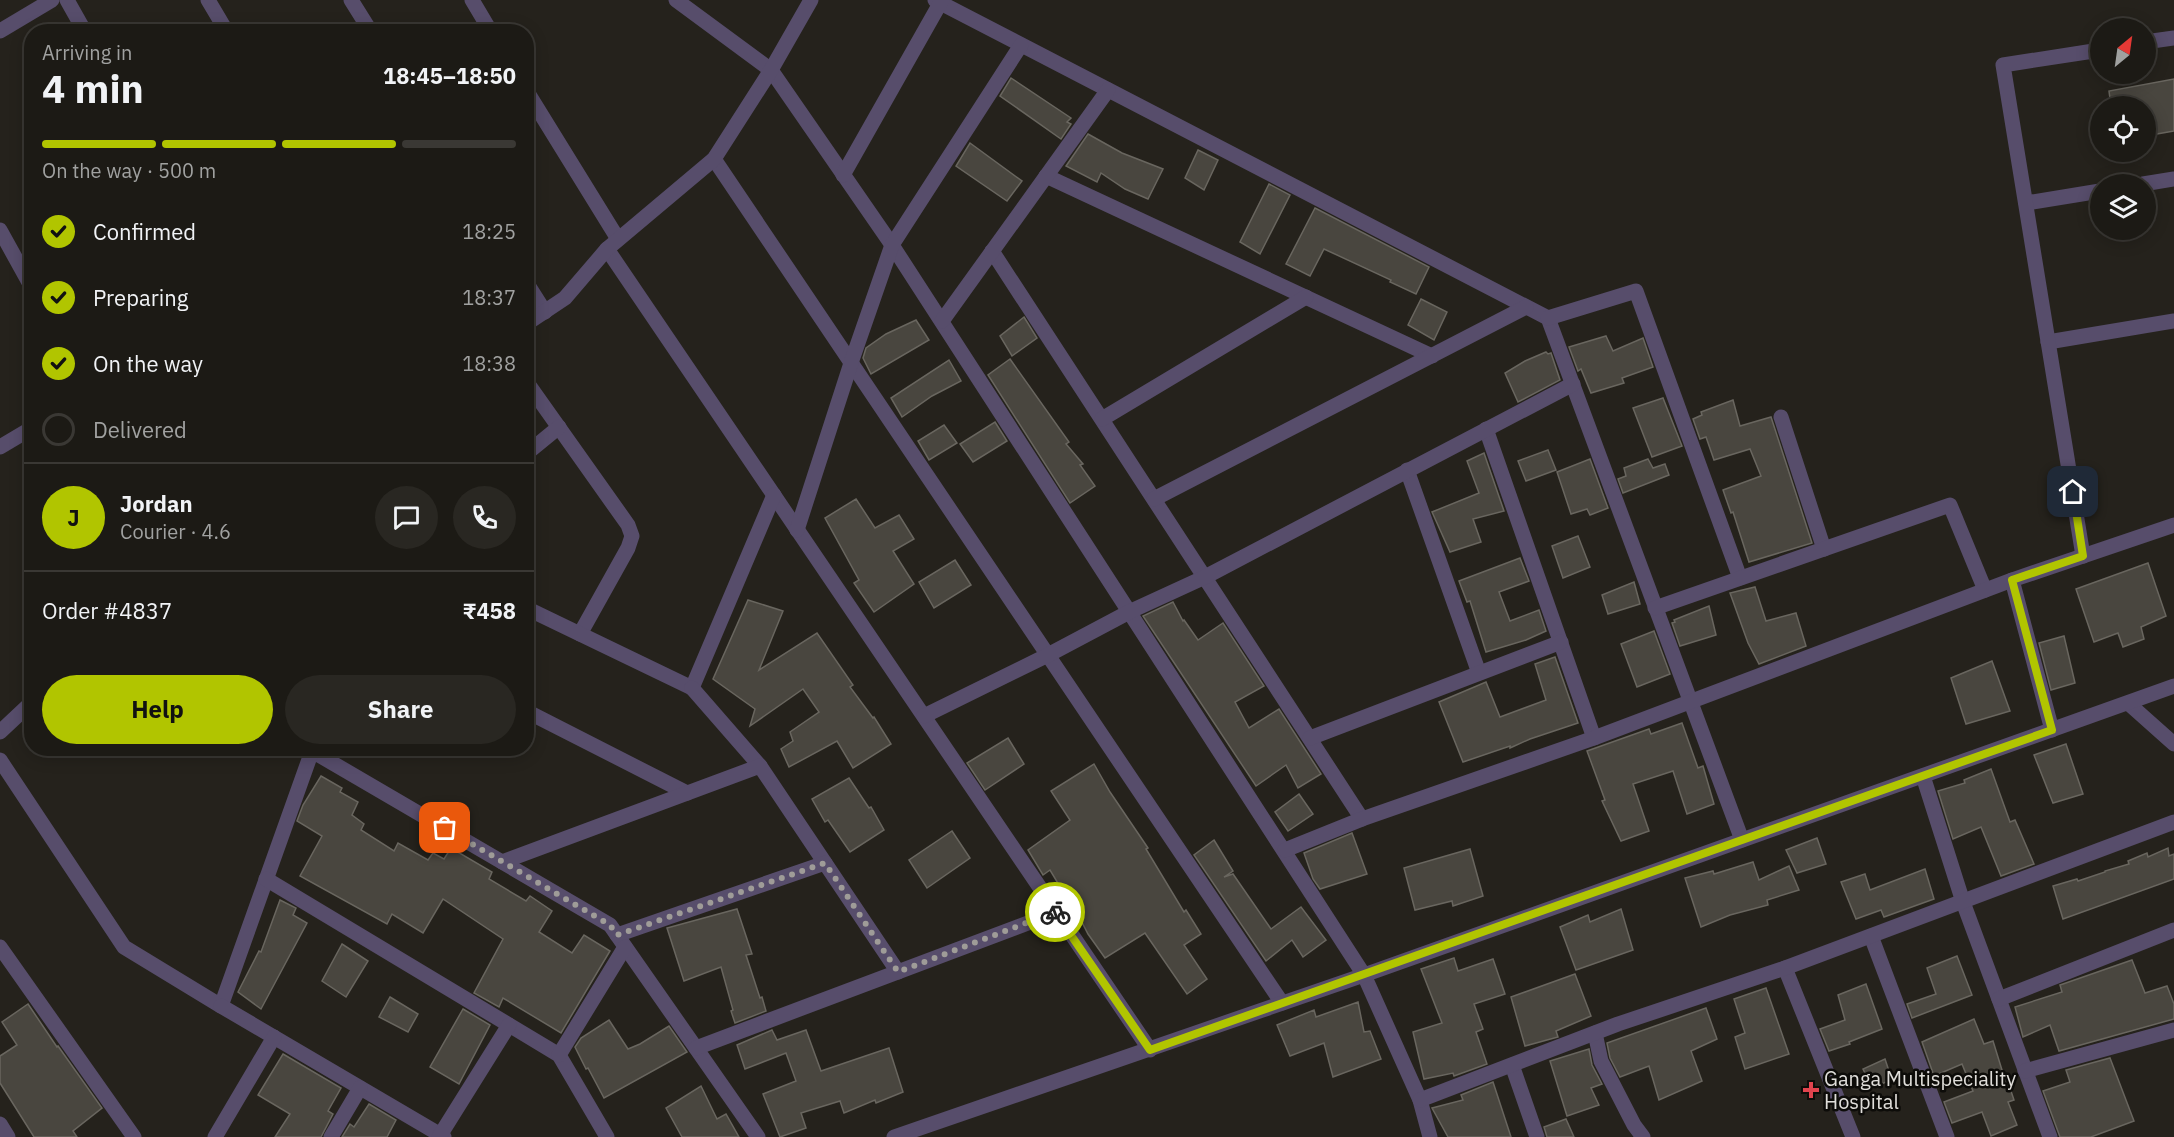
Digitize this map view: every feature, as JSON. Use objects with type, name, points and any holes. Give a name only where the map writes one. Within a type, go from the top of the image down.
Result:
[{"type":"street","points":[[0,31],[52,0]]},
{"type":"street","points":[[67,0],[80,24]]},
{"type":"street","points":[[208,0],[222,24]]},
{"type":"street","points":[[351,0],[366,24]]},
{"type":"street","points":[[472,0],[486,24]]},
{"type":"street","points":[[676,0],[771,70],[892,245],[1131,611],[1364,975],[1420,1100],[1430,1137]]},
{"type":"street","points":[[534,319],[565,298],[612,244],[714,159],[771,70],[811,0]]},
{"type":"street","points":[[843,175],[939,1],[1548,318],[1742,840]]},
{"type":"street","points":[[2156,40],[2174,38]]},
{"type":"street","points":[[797,530],[892,245],[1022,45]]},
{"type":"street","points":[[2083,556],[2003,65],[2090,52]]},
{"type":"street","points":[[942,321],[1108,90]]},
{"type":"street","points":[[534,104],[612,244],[774,495],[1150,1050]]},
{"type":"street","points":[[714,159],[1282,1002]]},
{"type":"street","points":[[1046,176],[1432,356]]},
{"type":"street","points":[[2156,182],[2174,179]]},
{"type":"street","points":[[2026,203],[2090,193]]},
{"type":"street","points":[[0,230],[24,274]]},
{"type":"street","points":[[992,251],[1362,819]]},
{"type":"street","points":[[1548,318],[1636,291],[1740,578]]},
{"type":"street","points":[[534,295],[545,312]]},
{"type":"street","points":[[1102,419],[1306,297]]},
{"type":"street","points":[[1154,499],[1526,307]]},
{"type":"street","points":[[2048,342],[2174,321]]},
{"type":"street","points":[[924,716],[1131,611],[1205,577],[1572,384]]},
{"type":"street","points":[[534,392],[628,525],[632,536],[628,548],[580,634]]},
{"type":"street","points":[[1781,417],[1824,549]]},
{"type":"street","points":[[534,447],[559,427]]},
{"type":"street","points":[[1486,429],[1594,738]]},
{"type":"street","points":[[0,447],[24,433]]},
{"type":"street","points":[[1407,470],[1479,673]]},
{"type":"street","points":[[692,688],[774,495]]},
{"type":"street","points":[[1655,608],[1950,505],[1984,591]]},
{"type":"street","points":[[1285,850],[1362,819],[1594,738],[2012,580],[2174,525]]},
{"type":"street","points":[[2012,580],[2052,730]]},
{"type":"street","points":[[534,612],[692,688],[760,766],[898,972]]},
{"type":"street","points":[[1310,738],[1561,642]]},
{"type":"street","points":[[894,1137],[1364,975],[2174,686]]},
{"type":"street","points":[[2128,703],[2174,744]]},
{"type":"street","points":[[0,732],[24,710]]},
{"type":"street","points":[[534,715],[687,793]]},
{"type":"street","points":[[221,1006],[309,756]]},
{"type":"street","points":[[323,756],[610,925],[758,1137]]},
{"type":"street","points":[[0,760],[124,947],[441,1136],[508,1024]]},
{"type":"street","points":[[502,862],[760,766]]},
{"type":"street","points":[[1923,776],[1964,902],[2050,1137]]},
{"type":"street","points":[[1420,1100],[1595,1033],[1785,968],[2174,822]]},
{"type":"street","points":[[559,1055],[621,941],[825,863]]},
{"type":"street","points":[[266,879],[559,1055],[607,1137]]},
{"type":"street","points":[[696,1048],[1056,912]]},
{"type":"street","points":[[1999,999],[2174,930]]},
{"type":"street","points":[[1871,936],[1947,1137]]},
{"type":"street","points":[[0,947],[134,1137]]},
{"type":"street","points":[[1785,968],[1852,1137]]},
{"type":"street","points":[[2025,1071],[2174,1030]]},
{"type":"street","points":[[1595,1033],[1601,1061],[1634,1125],[1643,1137]]},
{"type":"street","points":[[215,1137],[274,1037]]},
{"type":"street","points":[[1512,1065],[1537,1137]]},
{"type":"street","points":[[331,1137],[360,1088]]},
{"type":"street","points":[[0,1124],[8,1137]]},
{"type":"building","points":[[1011,78],[1071,118],[1067,122],[1071,124],[1061,139],[1000,96]]},
{"type":"building","points":[[2174,79],[2174,131],[2156,134],[2156,96],[2110,96],[2109,91]]},
{"type":"building","points":[[1088,134],[1122,153],[1163,169],[1148,199],[1125,189],[1101,173],[1097,182],[1066,166]]},
{"type":"building","points":[[970,143],[1022,181],[1007,201],[956,166]]},
{"type":"building","points":[[1198,150],[1218,160],[1204,190],[1185,178]]},
{"type":"building","points":[[1269,184],[1290,195],[1260,254],[1240,242]]},
{"type":"building","points":[[1315,208],[1429,267],[1416,294],[1324,249],[1310,276],[1286,264]]},
{"type":"building","points":[[1421,299],[1447,312],[1434,340],[1408,325]]},
{"type":"building","points":[[1024,317],[1037,338],[1012,356],[1000,336]]},
{"type":"building","points":[[916,320],[929,340],[871,374],[863,358],[866,348],[886,334]]},
{"type":"building","points":[[1606,336],[1613,351],[1643,338],[1653,367],[1622,378],[1624,383],[1591,393],[1581,369],[1578,371],[1569,347]]},
{"type":"building","points":[[1546,352],[1551,353],[1560,380],[1518,402],[1505,373]]},
{"type":"building","points":[[1010,359],[1069,442],[1066,444],[1083,464],[1080,465],[1095,486],[1070,503],[988,375]]},
{"type":"building","points":[[949,360],[961,381],[932,396],[902,417],[891,398]]},
{"type":"building","points":[[1663,398],[1682,446],[1652,457],[1633,408]]},
{"type":"building","points":[[1733,400],[1740,426],[1771,417],[1812,543],[1749,562],[1733,512],[1731,513],[1723,490],[1761,476],[1750,449],[1714,460],[1706,437],[1700,439],[1693,419],[1702,415],[1701,412]]},
{"type":"building","points":[[995,422],[1007,441],[973,462],[960,444]]},
{"type":"building","points":[[944,425],[957,443],[929,460],[918,441]]},
{"type":"building","points":[[1548,450],[1556,470],[1526,481],[1518,461]]},
{"type":"building","points":[[1484,453],[1504,511],[1473,519],[1481,542],[1450,552],[1432,512],[1479,493],[1467,461]]},
{"type":"building","points":[[1590,459],[1608,508],[1590,515],[1587,509],[1571,514],[1557,472]]},
{"type":"building","points":[[1648,459],[1653,468],[1665,464],[1669,475],[1623,493],[1618,479],[1626,476],[1624,468]]},
{"type":"building","points":[[856,499],[875,528],[899,515],[914,539],[893,551],[914,584],[874,612],[854,583],[859,580],[825,518]]},
{"type":"building","points":[[1578,536],[1590,567],[1563,578],[1552,546]]},
{"type":"building","points":[[1520,558],[1529,581],[1499,592],[1510,621],[1539,610],[1546,631],[1526,640],[1486,652],[1470,601],[1467,602],[1459,581]]},
{"type":"building","points":[[955,560],[971,585],[934,608],[919,582]]},
{"type":"building","points":[[2148,563],[2166,616],[2141,627],[2144,639],[2123,647],[2118,633],[2094,642],[2076,589]]},
{"type":"building","points":[[1634,582],[1640,604],[1608,614],[1602,595]]},
{"type":"building","points":[[1755,587],[1766,621],[1796,613],[1806,646],[1759,664],[1748,643],[1730,593]]},
{"type":"building","points":[[748,600],[783,611],[759,670],[817,633],[853,685],[850,687],[874,717],[891,744],[853,768],[837,741],[789,767],[781,749],[793,741],[790,732],[819,712],[803,689],[750,726],[755,709],[713,679]]},
{"type":"building","points":[[1173,602],[1183,621],[1198,640],[1223,623],[1264,686],[1235,702],[1249,728],[1279,709],[1321,774],[1298,788],[1286,765],[1256,786],[1143,616]]},
{"type":"building","points":[[1709,606],[1716,635],[1680,646],[1672,623],[1675,622],[1674,620]]},
{"type":"building","points":[[1654,631],[1670,674],[1637,687],[1621,644]]},
{"type":"building","points":[[2064,636],[2075,683],[2051,690],[2039,643]]},
{"type":"building","points":[[1555,657],[1578,723],[1510,748],[1510,746],[1463,762],[1439,702],[1486,682],[1500,717],[1546,700],[1535,664]]},
{"type":"building","points":[[1992,661],[2010,711],[1966,724],[1951,678]]},
{"type":"building","points":[[1682,723],[1698,768],[1703,766],[1714,804],[1687,814],[1673,771],[1633,784],[1649,831],[1621,841],[1602,801],[1605,800],[1587,751],[1649,729],[1651,734]]},
{"type":"building","points":[[1008,738],[1024,764],[985,790],[967,763]]},
{"type":"building","points":[[2066,744],[2083,794],[2053,803],[2034,755]]},
{"type":"building","points":[[1094,764],[1148,848],[1146,849],[1184,912],[1186,910],[1201,934],[1184,945],[1207,979],[1187,994],[1145,933],[1105,958],[1050,870],[1043,875],[1028,850],[1070,820],[1051,791]]},
{"type":"building","points":[[1991,769],[2010,822],[2015,820],[2034,864],[2001,876],[1981,827],[1953,839],[1938,791],[1965,783],[1964,780]]},
{"type":"building","points":[[321,776],[342,788],[340,792],[358,802],[352,815],[364,824],[361,830],[394,851],[398,843],[428,860],[433,853],[444,859],[451,848],[492,872],[489,879],[526,901],[530,896],[552,911],[539,932],[572,953],[584,935],[610,951],[561,1033],[503,998],[499,1007],[474,993],[503,939],[443,899],[423,933],[392,914],[387,924],[300,876],[322,836],[297,821],[303,805]]},
{"type":"building","points":[[849,778],[869,808],[871,807],[884,830],[850,852],[828,820],[825,822],[812,799]]},
{"type":"building","points":[[1299,794],[1313,814],[1288,831],[1275,812]]},
{"type":"building","points":[[952,831],[970,858],[927,888],[909,860]]},
{"type":"building","points":[[1352,833],[1367,874],[1320,889],[1313,879],[1304,853]]},
{"type":"building","points":[[1817,838],[1826,864],[1797,873],[1786,850]]},
{"type":"building","points":[[1214,840],[1233,871],[1224,877],[1233,874],[1271,929],[1301,907],[1326,940],[1303,957],[1292,940],[1266,961],[1194,855]]},
{"type":"building","points":[[2168,848],[2169,856],[2174,854],[2174,879],[2063,919],[2053,886],[2077,879],[2078,881],[2129,864],[2128,861],[2147,853],[2148,857]]},
{"type":"building","points":[[1470,849],[1483,896],[1453,906],[1452,901],[1415,910],[1404,868]]},
{"type":"building","points":[[1753,862],[1759,880],[1789,866],[1799,890],[1767,900],[1768,905],[1730,915],[1701,927],[1685,878],[1713,871],[1714,874]]},
{"type":"building","points":[[1925,869],[1934,899],[1884,917],[1881,910],[1856,919],[1841,882],[1865,874],[1870,890]]},
{"type":"building","points":[[280,900],[296,908],[293,915],[307,923],[261,1009],[238,992],[259,951],[261,952]]},
{"type":"building","points":[[737,909],[752,954],[746,955],[766,1011],[735,1023],[721,967],[684,981],[667,928]]},
{"type":"building","points":[[1621,909],[1633,950],[1576,970],[1560,927],[1588,915],[1590,922]]},
{"type":"building","points":[[342,944],[368,961],[346,997],[322,981]]},
{"type":"building","points":[[1957,956],[1972,995],[1912,1018],[1907,1004],[1936,994],[1927,968]]},
{"type":"building","points":[[1454,958],[1458,971],[1493,959],[1505,994],[1474,1004],[1483,1029],[1476,1032],[1487,1064],[1454,1076],[1453,1073],[1424,1079],[1413,1032],[1442,1023],[1421,969]]},
{"type":"building","points":[[2132,960],[2145,993],[2167,986],[2174,1004],[2174,1019],[2059,1051],[2050,1025],[2023,1037],[2015,1007],[2062,992],[2060,985]]},
{"type":"building","points":[[1575,974],[1591,1016],[1556,1031],[1558,1037],[1525,1046],[1511,997]]},
{"type":"building","points":[[1866,984],[1882,1029],[1829,1051],[1820,1029],[1845,1020],[1838,995]]},
{"type":"building","points":[[1766,988],[1789,1054],[1745,1069],[1735,1037],[1745,1033],[1734,999]]},
{"type":"building","points":[[390,997],[418,1014],[408,1032],[379,1017]]},
{"type":"building","points":[[1358,1002],[1364,1032],[1370,1031],[1381,1059],[1333,1077],[1324,1043],[1290,1056],[1277,1025],[1314,1010],[1316,1017]]},
{"type":"building","points":[[28,1004],[102,1108],[73,1131],[77,1137],[34,1137],[0,1083],[0,1056],[17,1045],[2,1022]]},
{"type":"building","points":[[1706,1008],[1717,1039],[1691,1051],[1702,1081],[1659,1100],[1649,1066],[1620,1077],[1610,1058],[1607,1043]]},
{"type":"building","points":[[463,1009],[490,1025],[459,1084],[430,1067]]},
{"type":"building","points":[[1974,1019],[1984,1044],[1993,1041],[2006,1083],[2014,1100],[2008,1102],[2017,1125],[1991,1136],[1982,1112],[1952,1123],[1944,1102],[1973,1091],[1962,1064],[1934,1076],[1922,1042]]},
{"type":"building","points":[[609,1020],[628,1049],[669,1026],[687,1052],[604,1098],[575,1047],[581,1038]]},
{"type":"building","points":[[772,1030],[777,1040],[806,1030],[821,1071],[889,1048],[903,1092],[876,1103],[875,1100],[844,1113],[840,1101],[801,1113],[806,1128],[780,1137],[763,1094],[796,1081],[786,1053],[745,1069],[737,1045]]},
{"type":"building","points":[[1589,1049],[1592,1065],[1602,1084],[1591,1088],[1599,1105],[1567,1116],[1550,1061]]},
{"type":"building","points":[[283,1054],[341,1088],[328,1111],[333,1114],[321,1137],[275,1137],[290,1114],[258,1095]]},
{"type":"building","points":[[2110,1058],[2134,1121],[2091,1137],[2060,1137],[2043,1091],[2070,1082],[2066,1070]]},
{"type":"building","points":[[1885,1059],[1892,1080],[1872,1087],[1863,1069]]},
{"type":"building","points":[[1493,1082],[1511,1137],[1448,1137],[1432,1108],[1463,1100],[1461,1095]]},
{"type":"building","points":[[701,1086],[717,1119],[726,1114],[739,1137],[682,1137],[666,1108]]},
{"type":"building","points":[[369,1104],[396,1120],[387,1137],[342,1137],[350,1124],[354,1127]]},
{"type":"building","points":[[1566,1119],[1574,1137],[1547,1137],[1544,1127]]},
{"type":"way so far","points":[[445,828],[610,925],[617,935],[825,863],[898,972],[1055,912]]},
{"type":"place","name":"Ganga Multispeciality Hospital","points":[[1811,1090]]},
{"type":"route","points":[[1055,912],[1150,1050],[2052,730],[2012,580],[2083,556],[2073,492]]}]
